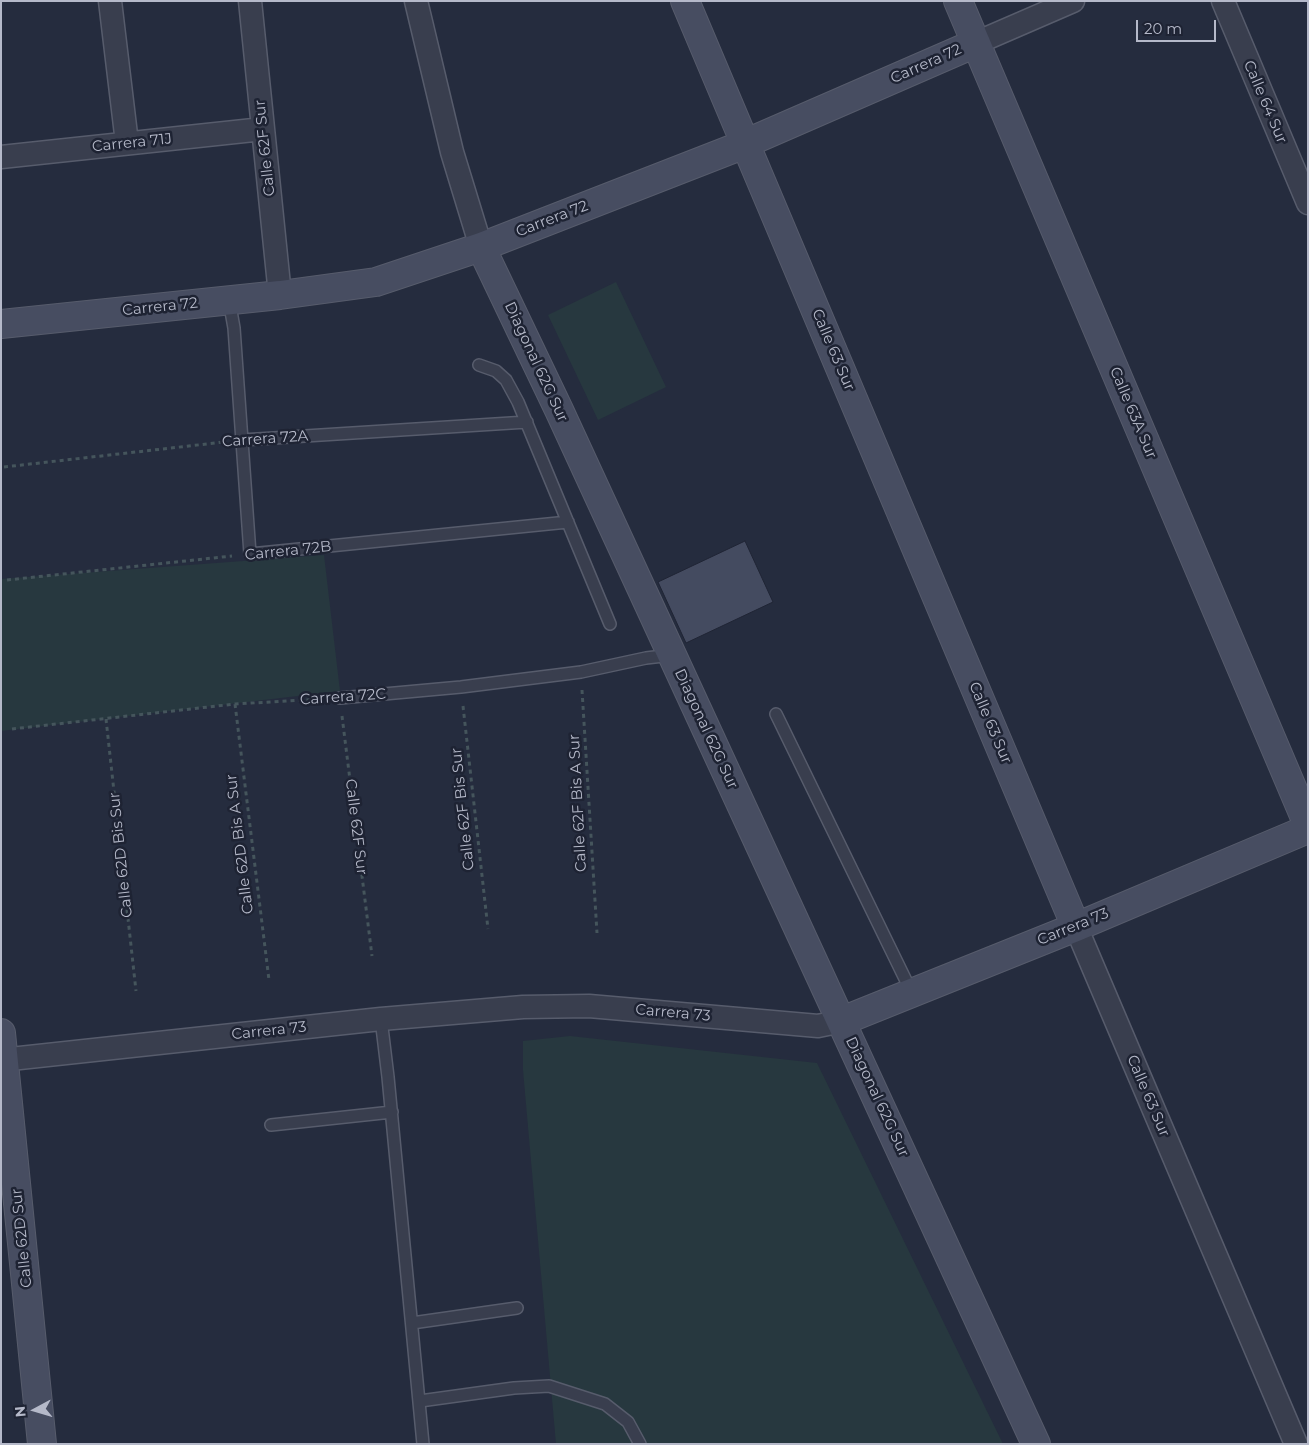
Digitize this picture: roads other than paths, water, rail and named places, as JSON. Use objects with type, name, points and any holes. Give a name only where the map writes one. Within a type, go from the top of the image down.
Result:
[{"type":"street","points":[[110,1],[128,143]]},
{"type":"street","name":"Calle 62F Sur","points":[[250,1],[280,295]]},
{"type":"street","name":"Diagonal 62G Sur","points":[[416,1],[452,152],[481,247],[559,410],[1036,1444]]},
{"type":"street","name":"Calle 63 Sur","points":[[686,1],[1296,1444]]},
{"type":"street","name":"Calle 63A Sur","points":[[958,1],[1308,827]]},
{"type":"street","name":"Carrera 72","points":[[1,324],[280,295],[376,282],[481,247],[745,144],[1073,1]]},
{"type":"street","name":"Calle 64 Sur","points":[[1222,1],[1308,203]]},
{"type":"street","name":"Carrera 71J","points":[[1,157],[263,129]]},
{"type":"street","name":"Carrera 73","points":[[2,1051],[523,1007],[589,1006],[818,1026],[842,1021],[1076,927],[1308,827]]},
{"type":"street","name":"Calle 62D Sur","points":[[2,1051],[42,1444]]},
{"type":"lane","points":[[229,300],[234,328],[242,440]]},
{"type":"lane","points":[[480,365],[496,371],[506,380],[527,422],[610,624]]},
{"type":"lane","name":"Carrera 72A","points":[[242,440],[527,422]]},
{"type":"lane","name":"Carrera 72B","points":[[242,440],[250,554],[568,522]]},
{"type":"lane","name":"Carrera 72C","points":[[340,698],[461,687],[581,672],[646,658],[672,655]]},
{"type":"lane","points":[[776,714],[912,993]]},
{"type":"lane","points":[[381,1019],[392,1112],[424,1444]]},
{"type":"lane","points":[[271,1125],[392,1112]]},
{"type":"lane","points":[[412,1323],[517,1308]]},
{"type":"lane","points":[[420,1400],[514,1388],[549,1386],[605,1404],[628,1422],[640,1444]]}]
